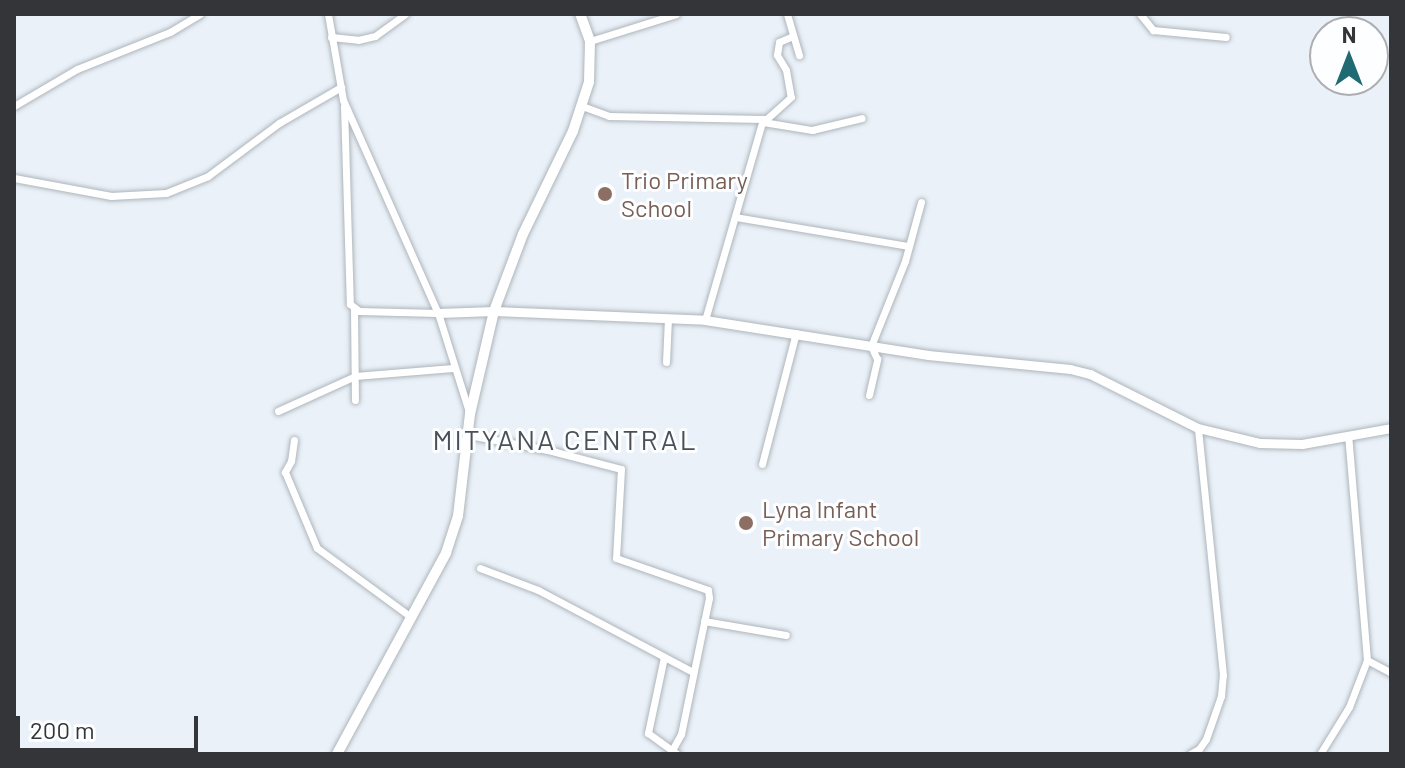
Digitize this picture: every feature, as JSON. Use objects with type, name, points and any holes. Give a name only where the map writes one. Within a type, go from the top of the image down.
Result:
[{"type":"main road","points":[[337,754],[446,553],[458,516],[470,414],[494,311],[523,234],[582,106],[590,73],[590,41],[580,14]]},
{"type":"street","points":[[14,106],[77,69],[170,32],[200,14]]},
{"type":"street","points":[[328,14],[343,100],[349,296],[354,309],[355,400]]},
{"type":"street","points":[[331,37],[358,40],[375,36],[405,14]]},
{"type":"street","points":[[590,41],[676,14]]},
{"type":"street","points":[[787,14],[799,55]]},
{"type":"street","points":[[1140,14],[1153,30],[1226,37]]},
{"type":"street","points":[[705,320],[763,122],[791,97],[786,70],[777,55],[779,42],[793,36]]},
{"type":"street","points":[[14,178],[126,198],[179,190],[208,176],[268,130],[341,87]]},
{"type":"street","points":[[343,100],[438,313],[470,414]]},
{"type":"street","points":[[582,106],[609,116],[702,120],[759,117],[763,122],[812,130],[862,118]]},
{"type":"street","points":[[869,395],[877,359],[871,346],[909,246],[921,202]]},
{"type":"street","points":[[735,217],[909,246]]},
{"type":"street","points":[[354,309],[705,320],[871,346],[1079,371],[1198,428],[1273,444],[1391,428]]},
{"type":"street","points":[[666,362],[668,318]]},
{"type":"street","points":[[762,464],[796,333]]},
{"type":"street","points":[[278,411],[355,376],[453,368]]},
{"type":"street","points":[[1190,754],[1199,749],[1206,739],[1221,696],[1223,675],[1198,428]]},
{"type":"street","points":[[469,435],[548,450],[621,469],[616,558],[708,590],[681,734],[673,753],[648,733],[664,657]]},
{"type":"street","points":[[1320,754],[1349,707],[1367,660],[1348,436]]},
{"type":"street","points":[[294,440],[291,461],[285,472],[317,548],[411,617]]},
{"type":"street","points":[[480,568],[538,590],[693,672]]},
{"type":"street","points":[[704,621],[786,635]]},
{"type":"street","points":[[1367,660],[1391,673]]},
{"type":"place","name":"Trio Primary School","points":[[605,194]]},
{"type":"place","name":"Lyna Infant Primary School","points":[[746,523]]},
{"type":"district","name":"MITYANA CENTRAL","points":[[565,439]]}]
